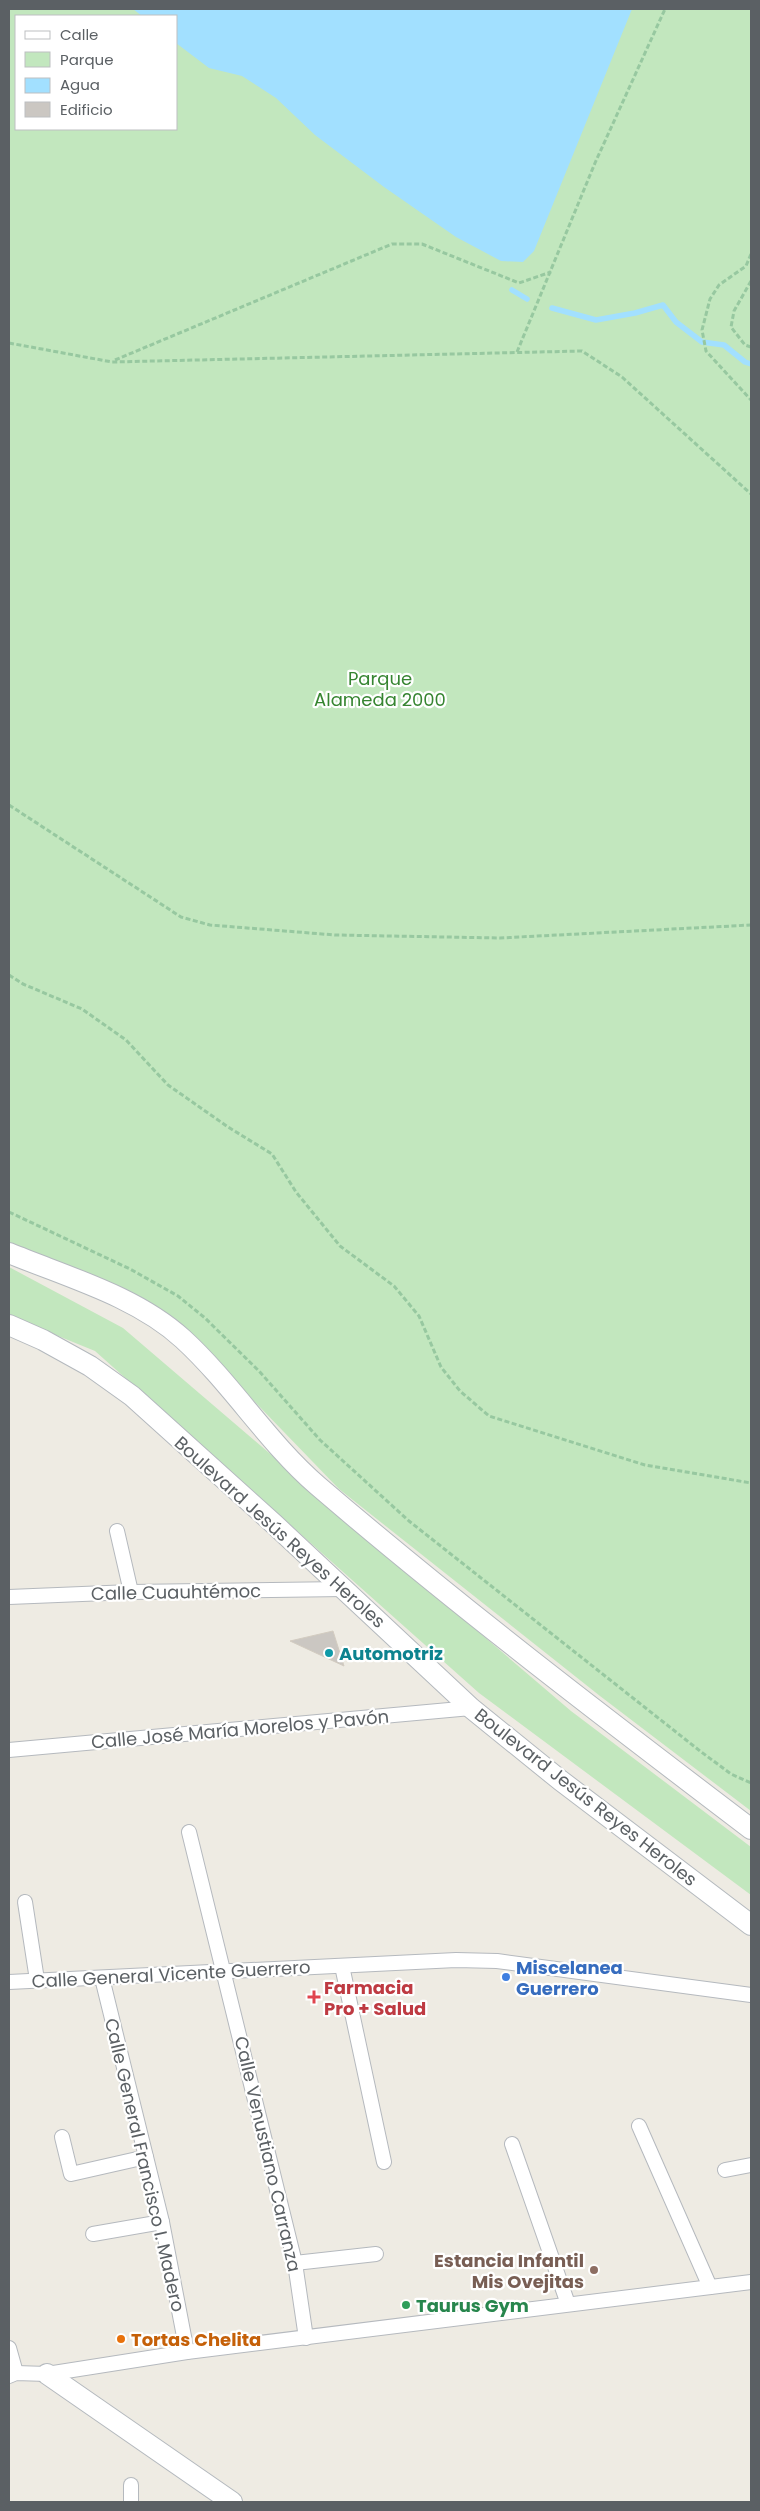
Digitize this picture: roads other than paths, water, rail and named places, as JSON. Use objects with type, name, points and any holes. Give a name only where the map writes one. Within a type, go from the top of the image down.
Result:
[{"type":"main road","points":[[9,1253],[107,1293],[166,1325],[201,1356],[316,1484],[480,1619],[751,1829]]},
{"type":"main road","name":"Boulevard Jesús Reyes Heroles","points":[[9,1324],[90,1366],[132,1396],[344,1589],[471,1708],[560,1780],[751,1925]]},
{"type":"main road","points":[[47,2374],[232,2502]]},
{"type":"street","points":[[117,1532],[131,1592]]},
{"type":"street","name":"Calle Cuauhtémoc","points":[[9,1597],[131,1592],[344,1589]]},
{"type":"street","name":"Calle José María Morelos y Pavón","points":[[9,1750],[471,1708]]},
{"type":"street","name":"Calle Venustiano Carranza","points":[[189,1832],[295,2263],[306,2338]]},
{"type":"street","points":[[25,1902],[37,1980]]},
{"type":"street","name":"Calle General Vicente Guerrero","points":[[9,1982],[456,1960],[497,1961],[750,1996]]},
{"type":"street","points":[[342,1966],[384,2162]]},
{"type":"street","name":"Calle General Francisco I. Madero","points":[[102,1978],[162,2222],[187,2352]]},
{"type":"street","points":[[639,2126],[710,2287]]},
{"type":"street","points":[[62,2137],[71,2174],[146,2157]]},
{"type":"street","points":[[512,2144],[568,2304]]},
{"type":"street","points":[[725,2170],[751,2164]]},
{"type":"street","points":[[93,2234],[162,2222]]},
{"type":"street","points":[[295,2263],[376,2254]]},
{"type":"street","points":[[9,2348],[12,2375],[47,2374],[187,2352],[751,2282]]},
{"type":"street","points":[[131,2485],[132,2502]]},
{"type":"water","points":[[133,9],[632,9],[534,251],[523,262],[501,261],[456,237],[384,187],[315,135],[276,98],[242,76],[209,68],[178,45],[178,15],[141,15]]},
{"type":"waterway","points":[[512,290],[527,299]]},
{"type":"waterway","points":[[552,308],[596,320],[635,313],[663,305],[676,322],[702,342],[724,345],[745,362],[751,364]]},
{"type":"place","name":"Automotriz","points":[[329,1653]]},
{"type":"place","name":"Miscelanea Guerrero","points":[[506,1977]]},
{"type":"place","name":"Farmacia Pro + Salud","points":[[314,1997]]},
{"type":"place","name":"Estancia Infantil Mis Ovejitas","points":[[594,2270]]},
{"type":"place","name":"Taurus Gym","points":[[406,2305]]},
{"type":"place","name":"Tortas Chelita","points":[[121,2339]]},
{"type":"park label","name":"Parque Alameda 2000","points":[[380,688]]}]
